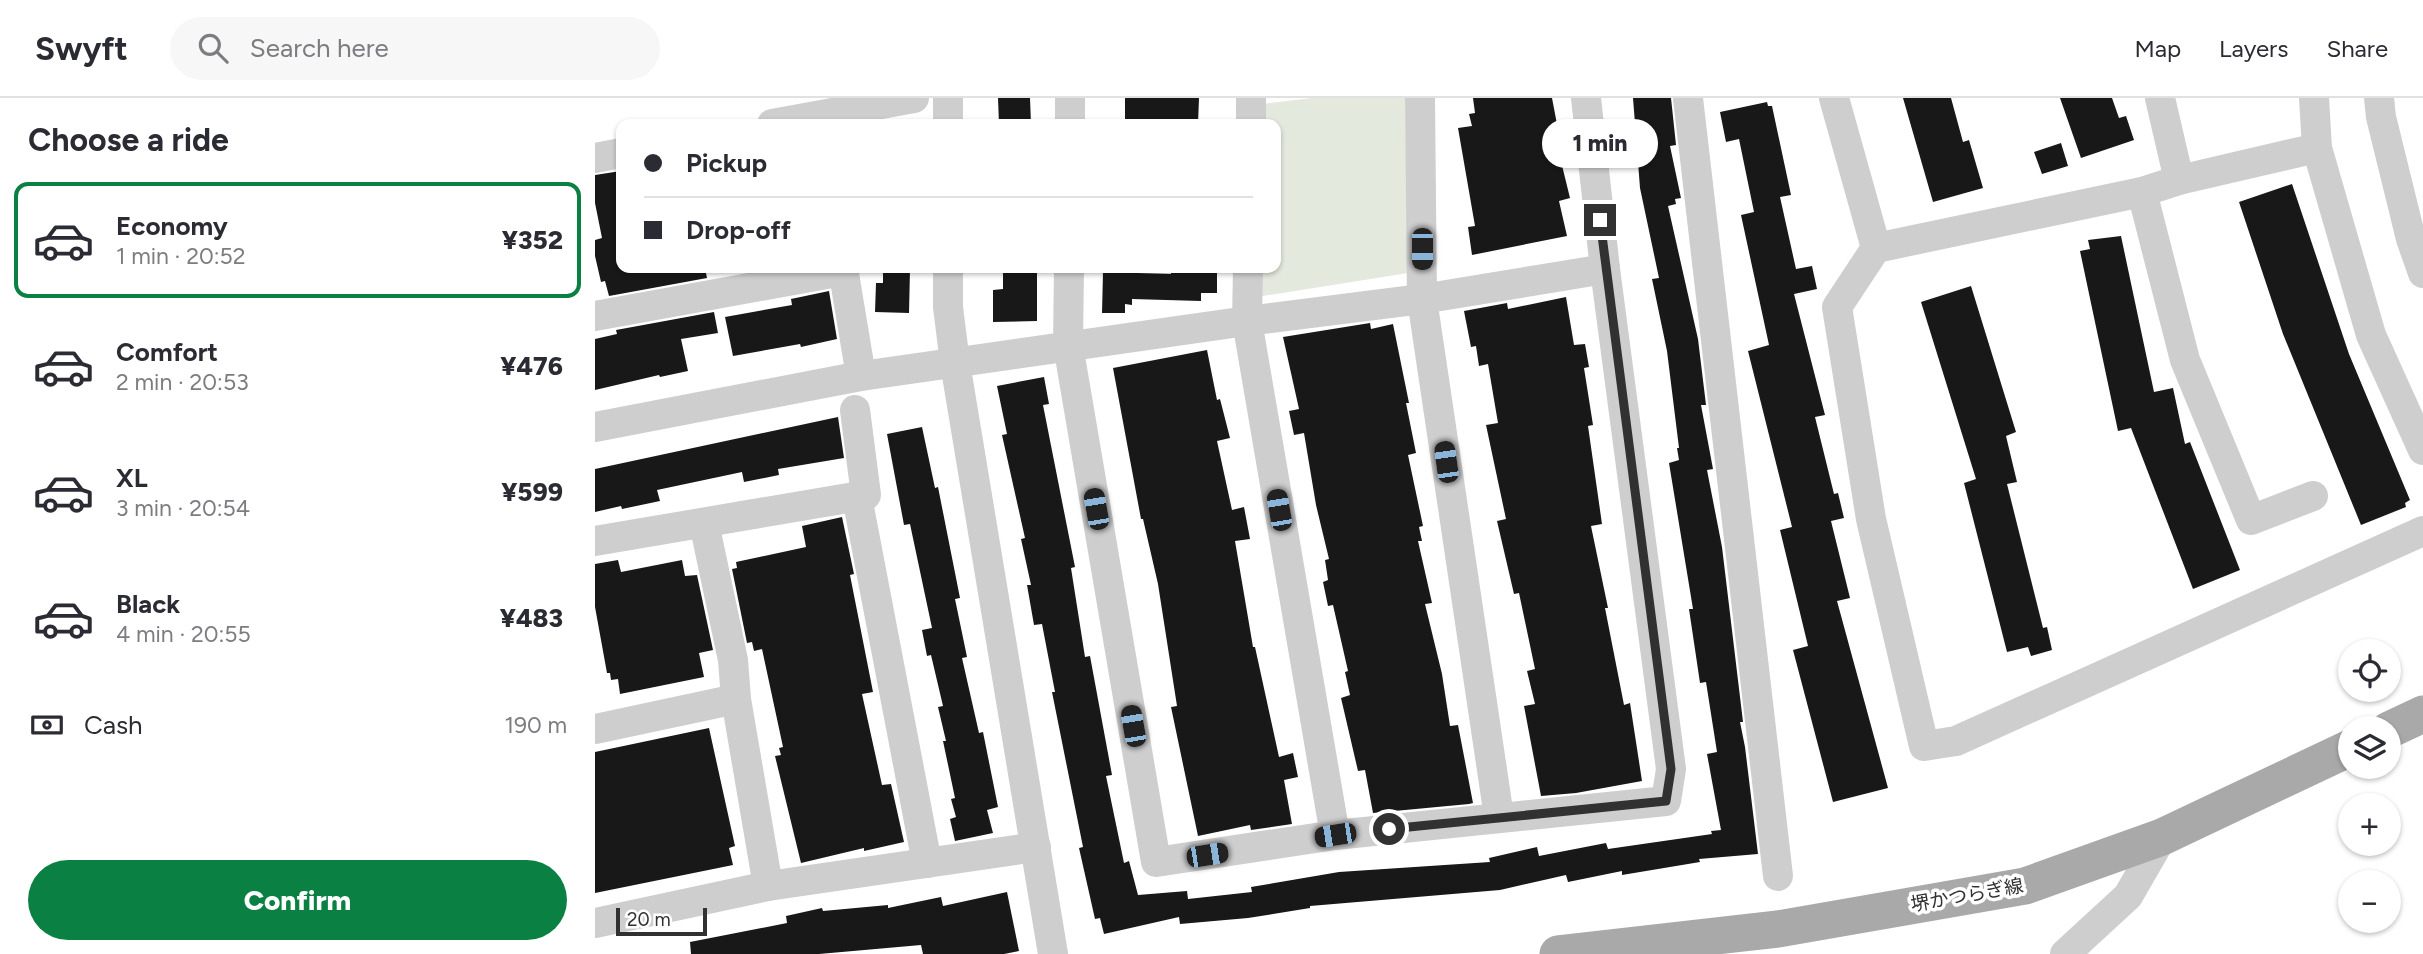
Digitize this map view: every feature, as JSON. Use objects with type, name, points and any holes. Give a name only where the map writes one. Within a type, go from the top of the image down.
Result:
[{"type":"main road","points":[[2401,724],[2423,714]]},
{"type":"main road","name":"堺かつらぎ線","points":[[1558,954],[1778,929],[2025,886],[2162,836],[2338,754]]},
{"type":"street","points":[[799,119],[914,98]]},
{"type":"street","points":[[949,98],[949,119]]},
{"type":"street","points":[[1070,98],[1070,119]]},
{"type":"street","points":[[1251,98],[1251,119]]},
{"type":"street","points":[[1420,98],[1422,299],[1499,817]]},
{"type":"street","points":[[1069,273],[1068,345],[1156,862],[1335,835],[1666,801],[1671,769],[1605,269],[1586,98]]},
{"type":"street","points":[[1688,98],[1778,876]]},
{"type":"street","points":[[1834,98],[1876,248]]},
{"type":"street","points":[[2160,98],[2179,180]]},
{"type":"street","points":[[2314,98],[2317,148],[2371,335],[2423,450]]},
{"type":"street","points":[[2379,98],[2381,117],[2411,239],[2423,273]]},
{"type":"street","points":[[2317,148],[2179,180],[2142,192],[1876,248],[1837,307],[1871,519],[1924,746],[1956,741],[2423,531]]},
{"type":"street","points":[[595,158],[616,154]]},
{"type":"street","points":[[2142,192],[2185,360],[2251,520],[2313,496]]},
{"type":"street","points":[[595,427],[861,376],[1068,345],[1422,299],[1605,269]]},
{"type":"street","points":[[595,316],[827,273]]},
{"type":"street","points":[[844,273],[861,376]]},
{"type":"street","points":[[948,273],[948,307],[955,363],[1053,954]]},
{"type":"street","points":[[1248,273],[1247,321],[1335,835]]},
{"type":"street","points":[[595,541],[866,495],[855,410]]},
{"type":"street","points":[[857,497],[926,863]]},
{"type":"street","points":[[704,523],[733,660],[736,699],[768,886]]},
{"type":"street","points":[[595,729],[736,699]]},
{"type":"street","points":[[2065,954],[2128,896],[2162,836]]},
{"type":"street","points":[[595,923],[768,886],[1036,847]]},
{"type":"shaded area","points":[[1312,98],[1405,98],[1408,273],[1257,297],[1258,273],[1281,273],[1281,119],[1261,119],[1262,104]]},
{"type":"building","points":[[998,98],[1030,98],[1031,119],[999,119]]},
{"type":"building","points":[[1125,98],[1199,98],[1198,119],[1125,119]]},
{"type":"building","points":[[1473,98],[1552,98],[1560,140],[1556,141],[1570,198],[1559,201],[1567,236],[1472,255],[1468,227],[1475,226],[1458,128],[1472,126],[1469,114],[1475,113]]},
{"type":"building","points":[[1633,98],[1671,98],[1676,145],[1670,146],[1681,198],[1675,199],[1676,204],[1668,206],[1698,339],[1706,405],[1701,405],[1713,469],[1707,470],[1722,547],[1743,722],[1740,722],[1758,854],[1699,859],[1700,862],[1622,875],[1622,871],[1568,882],[1566,875],[1500,890],[1310,906],[1248,918],[1180,924],[1179,917],[1104,934],[1100,918],[1095,919],[1079,848],[1083,847],[1052,692],[1055,692],[1042,624],[1034,625],[1027,585],[1031,585],[1021,539],[1025,538],[1002,435],[1007,434],[997,386],[1044,377],[1049,404],[1043,405],[1075,567],[1071,568],[1085,657],[1090,656],[1112,775],[1106,776],[1124,863],[1129,861],[1138,895],[1187,891],[1188,899],[1252,892],[1251,887],[1339,872],[1490,862],[1489,858],[1537,847],[1539,856],[1606,843],[1608,849],[1712,834],[1711,831],[1721,830],[1707,754],[1717,752],[1706,682],[1700,683],[1689,609],[1693,609],[1669,463],[1679,460],[1679,448],[1667,351],[1652,279],[1659,278],[1640,188]]},
{"type":"building","points":[[1903,98],[1951,98],[1963,142],[1969,140],[1983,188],[1933,202]]},
{"type":"building","points":[[2060,98],[2112,98],[2119,118],[2126,116],[2134,140],[2081,158]]},
{"type":"building","points":[[1767,102],[1768,106],[1772,106],[1791,195],[1780,197],[1796,269],[1812,266],[1817,289],[1794,294],[1825,415],[1815,417],[1834,494],[1838,493],[1844,518],[1831,521],[1850,598],[1837,601],[1888,788],[1833,802],[1793,650],[1808,646],[1780,530],[1792,527],[1748,351],[1769,345],[1741,215],[1754,212],[1739,139],[1726,142],[1720,112]]},
{"type":"building","points":[[2061,143],[2068,166],[2042,174],[2034,152]]},
{"type":"building","points":[[616,172],[616,273],[706,273],[707,278],[609,296],[605,281],[601,282],[595,256],[595,240],[602,238],[595,203],[595,175]]},
{"type":"building","points":[[2292,184],[2349,354],[2410,500],[2405,503],[2406,507],[2361,525],[2283,334],[2239,202]]},
{"type":"building","points":[[2121,236],[2154,392],[2173,388],[2185,444],[2190,442],[2240,570],[2193,589],[2131,428],[2118,431],[2080,251],[2090,249],[2088,240]]},
{"type":"building","points":[[883,273],[910,273],[909,313],[875,312],[876,283],[883,283]]},
{"type":"building","points":[[1003,273],[1037,273],[1037,321],[993,322],[993,290],[1003,289]]},
{"type":"building","points":[[1103,273],[1217,273],[1217,293],[1201,293],[1201,301],[1132,299],[1132,305],[1125,304],[1125,313],[1102,313]]},
{"type":"building","points":[[1971,286],[2016,432],[2006,436],[2017,482],[2007,484],[2043,628],[2047,627],[2052,650],[2031,656],[2028,647],[2007,652],[1964,483],[1976,479],[1921,302]]},
{"type":"building","points":[[829,291],[837,339],[733,356],[725,317],[792,305],[791,299]]},
{"type":"building","points":[[1566,297],[1574,345],[1585,344],[1589,367],[1584,368],[1593,425],[1588,426],[1602,524],[1591,526],[1624,705],[1630,703],[1642,781],[1576,793],[1541,796],[1524,706],[1535,704],[1527,671],[1535,669],[1519,593],[1514,594],[1497,521],[1506,519],[1486,425],[1498,423],[1488,364],[1479,366],[1476,346],[1471,347],[1464,311],[1507,303],[1508,309]]},
{"type":"building","points":[[714,312],[718,333],[681,339],[688,371],[595,390],[595,339],[617,334],[616,330]]},
{"type":"building","points":[[1370,323],[1371,329],[1393,324],[1416,453],[1408,455],[1423,526],[1419,527],[1422,541],[1418,541],[1432,603],[1425,604],[1442,674],[1450,726],[1458,725],[1473,803],[1469,804],[1373,813],[1365,770],[1358,771],[1341,698],[1350,695],[1345,672],[1348,671],[1333,605],[1328,606],[1323,582],[1328,580],[1325,560],[1329,559],[1316,505],[1304,433],[1294,435],[1289,411],[1299,409],[1283,337]]},
{"type":"building","points":[[1207,350],[1217,400],[1220,399],[1230,438],[1217,441],[1232,510],[1244,507],[1250,539],[1235,541],[1253,647],[1279,757],[1293,753],[1298,777],[1284,780],[1292,824],[1251,830],[1250,825],[1198,836],[1171,707],[1177,706],[1158,584],[1141,519],[1113,368]]},
{"type":"building","points":[[838,417],[844,458],[778,469],[779,475],[744,482],[742,472],[657,490],[660,501],[595,512],[595,469]]},
{"type":"building","points":[[922,427],[935,488],[938,487],[960,598],[955,599],[967,657],[962,658],[979,733],[983,732],[998,807],[987,810],[993,833],[955,841],[950,819],[956,817],[951,799],[955,798],[938,707],[943,706],[931,655],[927,656],[922,630],[932,628],[910,524],[904,525],[887,434]]},
{"type":"building","points":[[842,517],[854,574],[850,575],[873,692],[862,694],[882,785],[891,784],[904,842],[864,851],[864,848],[801,863],[775,756],[781,755],[779,748],[783,747],[762,649],[754,651],[752,642],[747,643],[732,569],[737,568],[736,562],[806,547],[802,526]]},
{"type":"building","points":[[618,560],[621,572],[682,560],[685,576],[697,575],[713,650],[699,653],[704,677],[620,694],[618,679],[611,680],[610,673],[607,673],[595,607],[595,564]]},
{"type":"building","points":[[709,728],[735,846],[729,848],[733,865],[595,893],[595,752]]},
{"type":"building","points":[[1007,892],[1019,951],[1004,954],[923,954],[921,945],[819,954],[691,954],[690,942],[787,923],[786,916],[822,908],[823,911],[888,905],[888,908],[941,897],[943,906]]},
{"type":"route","points":[[1389,829],[1666,801],[1671,769],[1600,220]]}]
